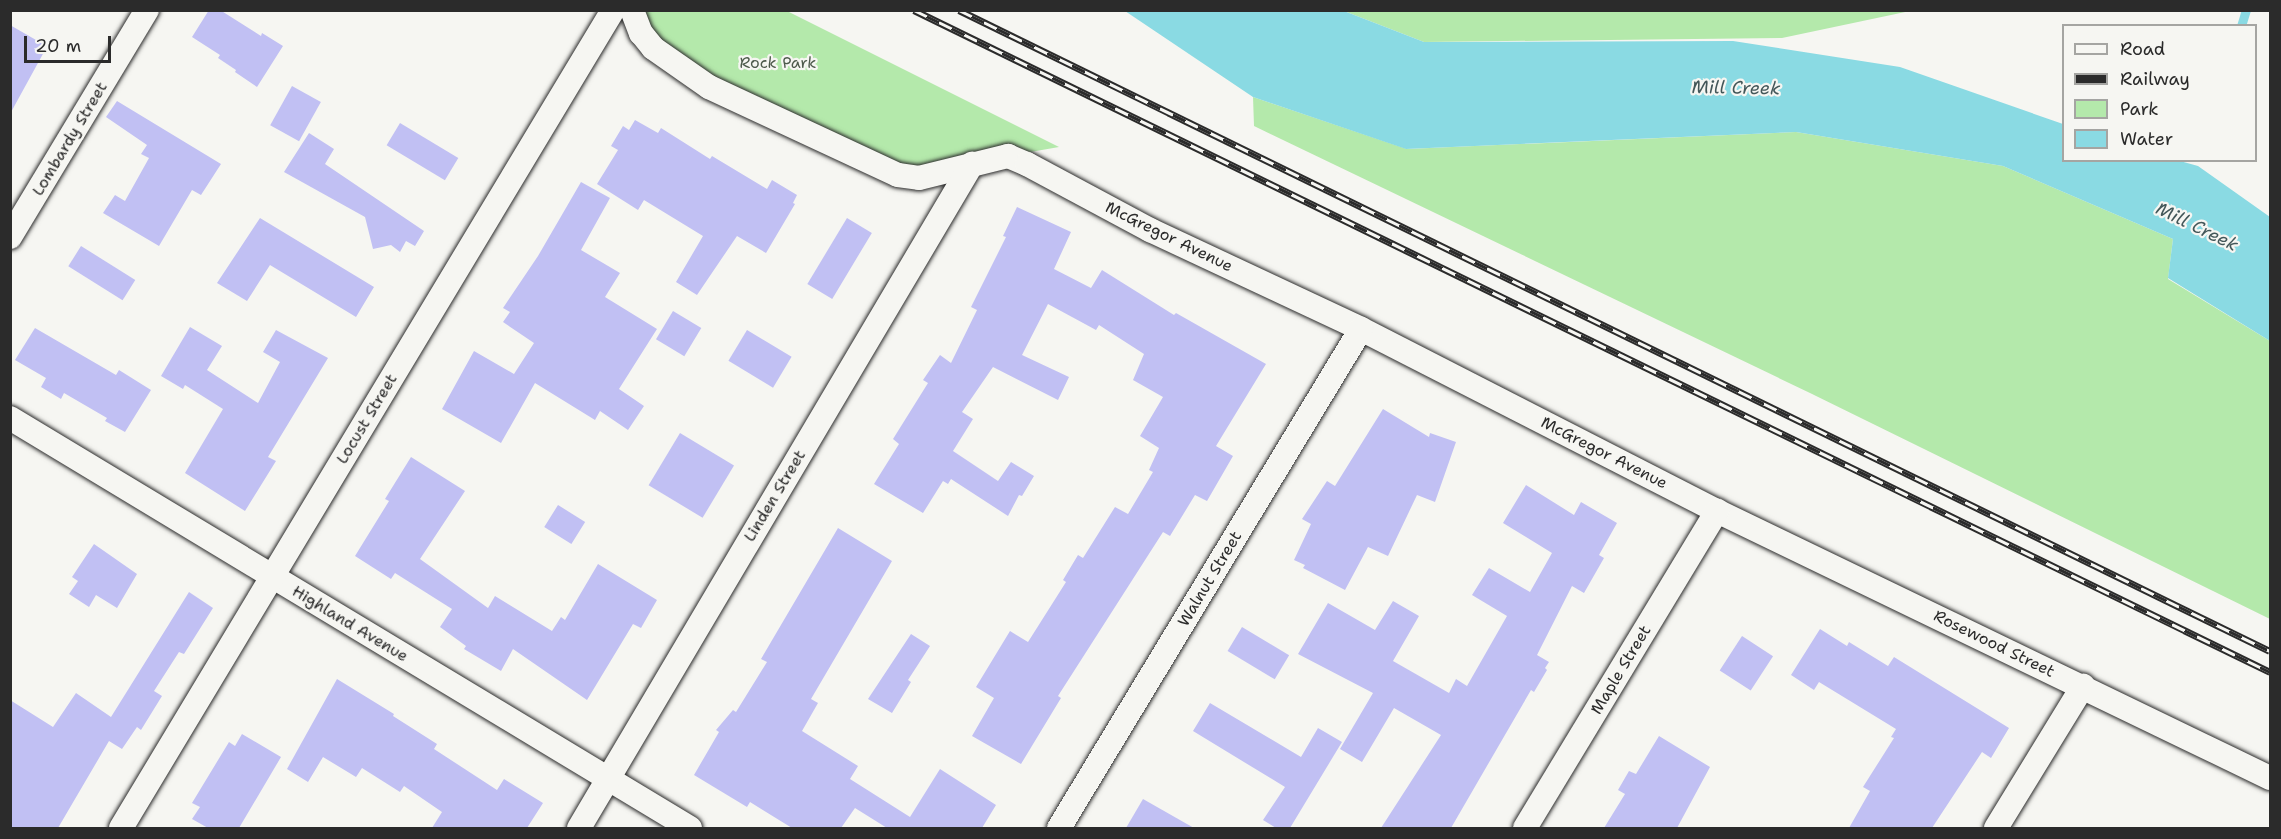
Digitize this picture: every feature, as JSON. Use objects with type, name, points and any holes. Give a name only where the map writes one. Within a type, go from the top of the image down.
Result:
[{"type":"street","name":"Lombardy Street","points":[[10,237],[147,10]]},
{"type":"street","name":"Locust Street","points":[[121,828],[613,10]]},
{"type":"street","name":"McGregor Avenue","points":[[632,10],[641,33],[653,48],[709,87],[898,175],[919,178],[1008,156],[1150,230],[1361,329],[1717,511]]},
{"type":"street","name":"Linden Street","points":[[579,828],[972,164]]},
{"type":"street","name":"Walnut Street","points":[[1059,828],[1361,329]]},
{"type":"street","name":"Highland Avenue","points":[[10,418],[690,828]]},
{"type":"street","name":"Rosewood Street","points":[[1717,511],[2271,778]]},
{"type":"street","name":"Maple Street","points":[[1525,828],[1717,511]]},
{"type":"street","points":[[1996,828],[2083,686]]},
{"type":"green space","name":"Rock Park","points":[[632,11],[787,11],[1059,147],[985,160],[919,178],[709,87]]},
{"type":"green space","points":[[1344,11],[1910,11],[1782,38],[1424,42]]},
{"type":"green space","points":[[1253,97],[1407,149],[1796,132],[2003,166],[2173,239],[2168,279],[2270,341],[2270,619],[1810,393],[1254,126]]},
{"type":"water","name":"Mill Creek","points":[[1125,11],[1344,11],[1424,42],[1733,41],[1900,67],[2062,124],[2062,162],[2184,162],[2198,166],[2270,217],[2270,341],[2168,278],[2173,239],[2003,166],[1796,132],[1406,149],[1253,97]]},
{"type":"building","points":[[209,10],[220,10],[261,36],[262,33],[283,46],[257,87],[218,58],[220,55],[192,37]]},
{"type":"building","points":[[10,25],[43,44],[40,49],[44,52],[10,114]]},
{"type":"building","points":[[292,86],[321,102],[299,141],[270,125]]},
{"type":"building","points":[[117,101],[221,164],[201,195],[192,190],[159,246],[103,213],[115,195],[125,201],[149,158],[141,154],[147,145],[106,117]]},
{"type":"building","points":[[635,120],[658,133],[661,128],[710,159],[712,156],[767,189],[772,180],[797,195],[793,203],[795,204],[766,253],[737,236],[697,295],[676,282],[703,236],[644,200],[638,210],[597,184],[618,150],[611,146],[623,126],[629,130]]},
{"type":"building","points":[[400,123],[458,158],[445,180],[387,145]]},
{"type":"building","points":[[309,133],[334,149],[325,164],[424,231],[415,246],[406,241],[400,252],[391,245],[373,249],[365,217],[284,172]]},
{"type":"building","points":[[581,182],[610,198],[581,250],[620,273],[605,297],[657,329],[619,389],[644,406],[628,430],[600,411],[595,420],[535,383],[501,443],[442,409],[474,351],[514,374],[534,343],[503,322],[510,312],[503,308],[538,256]]},
{"type":"building","points":[[1017,207],[1071,232],[1054,269],[1091,288],[1102,270],[1174,315],[1176,313],[1266,364],[1216,446],[1233,456],[1207,501],[1195,495],[1170,536],[1163,532],[1058,696],[1061,698],[1021,764],[972,736],[994,698],[976,687],[1010,631],[1028,642],[1066,582],[1063,580],[1078,555],[1083,558],[1115,507],[1128,514],[1153,472],[1149,470],[1159,448],[1140,436],[1163,397],[1133,380],[1144,354],[1099,325],[1096,330],[1048,304],[1022,355],[1069,377],[1058,400],[993,367],[962,412],[973,419],[953,451],[998,481],[1011,462],[1034,476],[1022,496],[1019,495],[1008,516],[951,479],[948,484],[943,481],[923,513],[874,484],[899,444],[893,439],[928,383],[923,380],[940,355],[951,363],[977,310],[971,307],[1006,237],[1003,236]]},
{"type":"building","points":[[260,218],[374,287],[356,317],[270,265],[247,301],[217,283]]},
{"type":"building","points":[[847,218],[872,233],[832,299],[807,284]]},
{"type":"building","points":[[81,246],[135,280],[123,300],[68,266]]},
{"type":"building","points":[[673,311],[701,328],[684,356],[656,339]]},
{"type":"building","points":[[190,327],[222,346],[207,370],[258,403],[280,362],[263,352],[276,330],[328,358],[268,457],[276,461],[245,511],[185,473],[223,409],[185,385],[183,389],[161,376]]},
{"type":"building","points":[[35,328],[116,375],[119,370],[151,390],[125,432],[105,421],[107,418],[64,393],[61,399],[41,387],[46,378],[15,360]]},
{"type":"building","points":[[747,330],[792,357],[773,388],[728,361]]},
{"type":"building","points":[[1383,409],[1429,437],[1430,433],[1456,442],[1435,502],[1417,495],[1388,556],[1368,547],[1345,590],[1303,568],[1305,565],[1294,560],[1311,524],[1302,519],[1327,481],[1335,486]]},
{"type":"building","points":[[680,433],[734,465],[703,518],[649,485]]},
{"type":"building","points":[[411,457],[465,491],[420,559],[488,608],[495,596],[552,631],[561,617],[565,620],[598,564],[657,600],[641,628],[633,624],[587,700],[513,649],[501,671],[464,649],[466,646],[440,627],[452,609],[395,573],[391,579],[355,556],[389,501],[385,499]]},
{"type":"building","points":[[1526,485],[1574,515],[1581,502],[1617,523],[1599,555],[1604,558],[1584,593],[1572,586],[1537,655],[1549,662],[1545,668],[1547,670],[1534,692],[1531,690],[1451,828],[1381,828],[1441,735],[1394,708],[1362,762],[1340,749],[1373,693],[1298,654],[1328,603],[1375,630],[1393,601],[1419,616],[1393,661],[1449,693],[1456,679],[1467,686],[1507,616],[1472,595],[1489,568],[1530,592],[1552,553],[1503,523]]},
{"type":"building","points":[[558,505],[585,522],[571,544],[544,527]]},
{"type":"building","points":[[838,528],[892,561],[811,699],[818,703],[802,731],[858,766],[850,779],[910,817],[940,769],[996,805],[982,828],[887,828],[855,808],[841,828],[792,828],[750,802],[747,807],[694,775],[719,732],[716,730],[733,710],[736,712],[767,662],[761,659]]},
{"type":"building","points":[[94,544],[137,574],[117,608],[96,595],[89,607],[69,594],[78,581],[72,577]]},
{"type":"building","points":[[189,592],[213,608],[184,654],[179,652],[154,691],[162,696],[141,730],[137,727],[122,749],[109,741],[58,828],[10,828],[10,700],[53,727],[76,693],[111,717]]},
{"type":"building","points":[[1242,627],[1289,655],[1275,679],[1228,651]]},
{"type":"building","points":[[1820,629],[1847,646],[1849,642],[1888,666],[1894,657],[2009,728],[1991,758],[1982,752],[1932,828],[1849,828],[1870,791],[1863,787],[1894,738],[1891,737],[1896,729],[1819,682],[1814,690],[1791,675]]},
{"type":"building","points":[[911,634],[930,646],[908,680],[911,682],[892,713],[868,699]]},
{"type":"building","points":[[1742,636],[1773,656],[1751,691],[1720,670]]},
{"type":"building","points":[[337,679],[394,714],[393,716],[437,744],[434,749],[497,790],[504,779],[543,803],[527,828],[432,828],[442,812],[404,786],[400,792],[362,768],[356,777],[323,757],[308,782],[287,769]]},
{"type":"building","points":[[1210,703],[1301,757],[1318,728],[1342,742],[1290,828],[1276,828],[1263,820],[1285,787],[1193,731]]},
{"type":"building","points":[[242,734],[281,757],[239,828],[208,828],[192,819],[200,807],[192,803],[229,742],[235,746]]},
{"type":"building","points":[[1659,736],[1710,767],[1677,828],[1604,828],[1625,794],[1618,790],[1629,771],[1636,774]]},
{"type":"building","points":[[1143,799],[1194,828],[1126,828]]},
{"type":"waterway","points":[[2242,24],[2246,10]]},
{"type":"railway","points":[[914,10],[2270,672]]},
{"type":"railway","points":[[959,10],[2270,651]]}]
